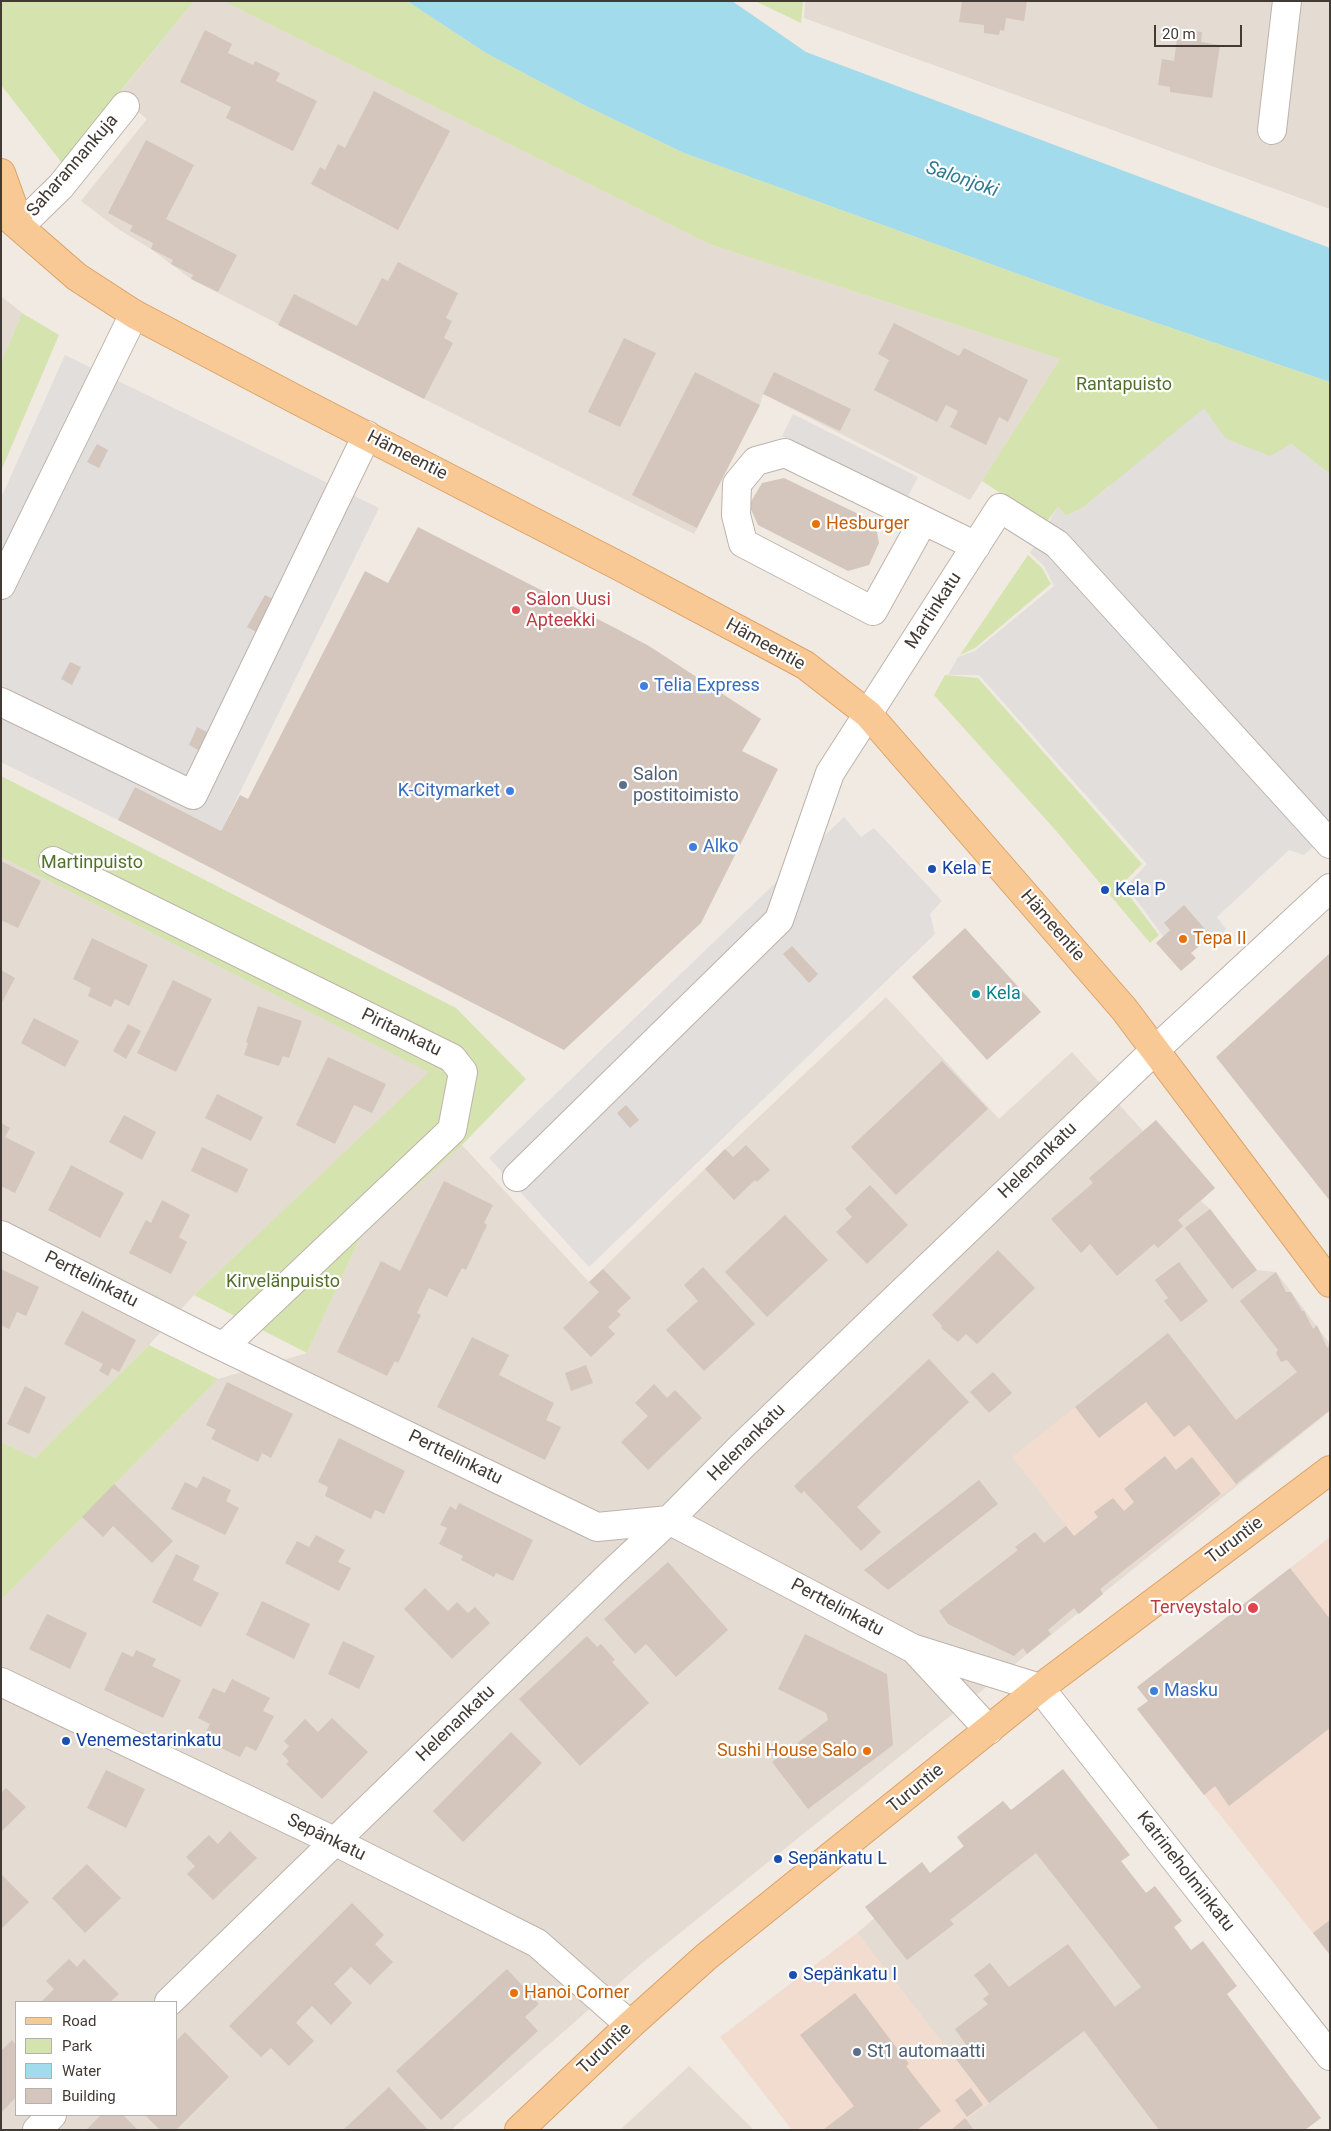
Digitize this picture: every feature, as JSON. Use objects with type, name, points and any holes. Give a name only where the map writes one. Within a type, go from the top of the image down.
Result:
[{"type":"main road","name":"Hämeentie","points":[[1,173],[11,218],[77,277],[134,314],[619,566],[805,665],[868,714],[1124,1009],[1330,1283]]},
{"type":"main road","name":"Turuntie","points":[[518,2130],[707,1956],[1040,1688],[1330,1470]]},
{"type":"street","points":[[1272,130],[1287,1]]},
{"type":"street","name":"Saharannankuja","points":[[11,218],[60,186],[125,106]]},
{"type":"street","points":[[1,585],[134,314]]},
{"type":"street","points":[[1,702],[192,795],[367,435]]},
{"type":"street","points":[[923,521],[873,611],[743,543],[736,515],[737,484],[756,461],[785,454],[976,546]]},
{"type":"street","name":"Martinkatu","points":[[518,1177],[779,920],[830,773],[1000,508],[1057,544],[1330,844]]},
{"type":"street","name":"Piritankatu","points":[[53,862],[452,1058],[463,1072],[452,1130],[224,1346]]},
{"type":"street","name":"Helenankatu","points":[[170,2001],[605,1579],[670,1520],[843,1349],[1155,1050],[1330,888]]},
{"type":"street","name":"Perttelinkatu","points":[[1,1235],[224,1346],[597,1526],[670,1520],[912,1648],[1040,1688]]},
{"type":"street","name":"Perttelinkatu","points":[[912,1648],[989,1730]]},
{"type":"street","name":"Sepänkatu","points":[[1,1682],[336,1842],[537,1943],[630,2025]]},
{"type":"street","name":"Katrineholminkatu","points":[[1040,1688],[1330,2056]]},
{"type":"street","points":[[36,2130],[51,2116]]},
{"type":"shaded area","points":[[194,1],[223,1],[709,244],[1060,359],[970,500],[763,394],[760,405],[694,534],[424,399],[191,279],[81,201],[147,119],[118,95]]},
{"type":"shaded area","points":[[805,1],[1330,1],[1330,209],[804,18]]},
{"type":"shaded area","points":[[1,296],[22,313],[1,363]]},
{"type":"shaded area","points":[[65,355],[379,508],[221,831],[135,787],[118,820],[1,762],[1,498]]},
{"type":"shaded area","points":[[1204,408],[1226,439],[1270,456],[1291,444],[1330,474],[1330,831],[1304,855],[1289,850],[1217,917],[1226,929],[1214,941],[1211,936],[1164,923],[1170,930],[1163,936],[1126,886],[1147,864],[979,675],[948,675],[958,657],[975,651],[1054,586],[1044,566],[1030,553],[1058,507],[1066,516],[1084,507]]},
{"type":"shaded area","points":[[793,414],[918,477],[906,500],[782,436]]},
{"type":"shaded area","points":[[844,817],[861,837],[874,828],[942,901],[930,914],[935,934],[589,1267],[489,1158]]},
{"type":"shaded area","points":[[1,857],[430,1072],[194,1295],[149,1345],[35,1458],[1,1442]]},
{"type":"shaded area","points":[[886,997],[999,1119],[1072,1052],[1143,1131],[1156,1120],[1215,1188],[1201,1201],[1210,1209],[1257,1270],[1276,1272],[1330,1344],[1330,1411],[640,1965],[451,2130],[1,2130],[1,1600],[218,1379],[307,1353],[361,1236],[462,1145],[589,1282],[725,1149]]},
{"type":"shaded area","points":[[1137,1358],[1236,1484],[1110,1582],[1012,1457]]},
{"type":"shaded area","points":[[1330,1537],[1330,1955],[1137,1709],[1148,1701],[1137,1687]]},
{"type":"shaded area","points":[[1003,1801],[1011,1810],[1130,1855],[1121,1861],[1146,1893],[1155,1886],[1174,1927],[1191,1950],[1084,2031],[1159,2130],[951,2130],[989,2103],[857,1933],[875,1918],[865,1907],[922,1862],[930,1873],[964,1847],[957,1837]]},
{"type":"shaded area","points":[[857,1933],[989,2103],[951,2130],[792,2130],[720,2037]]},
{"type":"shaded area","points":[[689,2066],[754,2130],[620,2130]]},
{"type":"green space","points":[[1,1],[194,1],[62,163],[1,85]]},
{"type":"green space","name":"Rantapuisto","points":[[223,1],[407,1],[486,53],[584,105],[684,153],[1104,305],[1330,382],[1330,474],[1291,444],[1270,457],[1226,439],[1109,486],[1084,507],[1066,516],[1058,507],[1046,523],[982,481],[1060,359],[709,244]]},
{"type":"green space","points":[[755,1],[803,1],[801,23]]},
{"type":"green space","points":[[22,313],[59,335],[1,471],[1,363]]},
{"type":"green space","points":[[1028,555],[1042,568],[1051,584],[975,648],[960,655]]},
{"type":"green space","points":[[945,675],[978,678],[1142,864],[1121,885],[1159,935],[1150,943],[1058,833],[934,695]]},
{"type":"green space","points":[[1,776],[456,1008],[526,1079],[462,1145],[361,1236],[307,1353],[194,1295],[429,1072],[1,857]]},
{"type":"green space","points":[[149,1345],[218,1379],[1,1600],[1,1442],[35,1458]]},
{"type":"water","name":"Salonjoki","points":[[407,1],[732,1],[806,52],[1330,248],[1330,382],[1104,305],[684,153],[584,105],[486,53]]},
{"type":"building","points":[[962,1],[1027,1],[1024,21],[1006,18],[1004,31],[1000,30],[999,35],[984,33],[984,25],[959,22]]},
{"type":"building","points":[[205,30],[232,44],[228,53],[253,65],[255,61],[280,73],[276,81],[317,101],[293,151],[226,118],[231,107],[180,82]]},
{"type":"building","points":[[1188,30],[1202,32],[1201,42],[1220,45],[1212,98],[1170,92],[1170,87],[1158,85],[1162,59],[1174,61],[1177,39],[1186,41]]},
{"type":"building","points":[[374,91],[450,131],[398,230],[311,184],[320,167],[325,170],[338,144],[345,148]]},
{"type":"building","points":[[146,140],[194,165],[166,219],[237,255],[218,292],[191,279],[193,275],[171,264],[173,260],[151,249],[153,243],[130,231],[133,226],[108,213]]},
{"type":"building","points":[[398,262],[458,293],[446,318],[452,321],[444,338],[453,343],[424,399],[278,325],[294,294],[357,326],[382,278],[388,281]]},
{"type":"building","points":[[894,323],[959,356],[964,348],[1028,380],[1008,422],[999,417],[986,445],[950,427],[958,411],[946,405],[937,422],[874,390],[889,360],[878,354]]},
{"type":"building","points":[[624,338],[656,353],[620,427],[588,412]]},
{"type":"building","points":[[695,372],[760,405],[697,528],[632,495]]},
{"type":"building","points":[[774,372],[851,409],[840,431],[763,394]]},
{"type":"building","points":[[97,444],[108,450],[99,468],[87,462]]},
{"type":"building","name":"Hesburger","points":[[784,478],[875,522],[879,543],[869,565],[848,571],[758,525],[749,505],[762,483]]},
{"type":"building","name":"K-Citymarket","points":[[418,527],[649,646],[761,719],[742,751],[778,769],[701,923],[564,1050],[118,820],[135,787],[221,831],[240,795],[248,799],[365,571],[388,583]]},
{"type":"building","points":[[265,595],[277,601],[260,634],[247,627]]},
{"type":"building","points":[[70,662],[81,667],[72,685],[61,679]]},
{"type":"building","points":[[197,727],[209,733],[200,751],[189,745]]},
{"type":"building","points":[[1,861],[41,881],[18,928],[1,920]]},
{"type":"building","name":"Tepa II","points":[[1184,905],[1211,936],[1191,953],[1196,958],[1181,971],[1156,943],[1170,930],[1164,923]]},
{"type":"building","name":"Kela","points":[[965,928],[1041,1012],[987,1060],[912,977]]},
{"type":"building","points":[[92,938],[148,965],[129,1006],[115,999],[111,1007],[88,996],[91,988],[73,979]]},
{"type":"building","points":[[792,946],[818,974],[809,983],[783,954]]},
{"type":"building","points":[[1330,953],[1330,1201],[1216,1057]]},
{"type":"building","points":[[1,970],[15,978],[1,1004]]},
{"type":"building","points":[[173,980],[212,999],[176,1072],[137,1053]]},
{"type":"building","points":[[258,1006],[302,1021],[289,1058],[283,1056],[279,1066],[244,1055],[248,1043],[246,1042]]},
{"type":"building","points":[[34,1018],[79,1041],[65,1067],[21,1043]]},
{"type":"building","points":[[128,1024],[141,1031],[126,1059],[113,1051]]},
{"type":"building","points":[[328,1057],[386,1084],[372,1113],[354,1105],[335,1144],[296,1125]]},
{"type":"building","points":[[942,1061],[988,1109],[896,1195],[851,1147]]},
{"type":"building","points":[[217,1094],[263,1117],[251,1141],[205,1118]]},
{"type":"building","points":[[626,1105],[639,1120],[630,1128],[617,1113]]},
{"type":"building","points":[[124,1115],[156,1132],[142,1160],[109,1142]]},
{"type":"building","points":[[1156,1120],[1215,1188],[1178,1220],[1183,1226],[1158,1248],[1154,1244],[1117,1276],[1090,1244],[1081,1253],[1051,1219],[1093,1183],[1089,1178]]},
{"type":"building","points":[[1,1123],[10,1128],[5,1137],[35,1152],[15,1193],[1,1186]]},
{"type":"building","points":[[746,1145],[770,1170],[757,1182],[755,1180],[734,1200],[705,1169],[725,1149],[733,1157]]},
{"type":"building","points":[[202,1147],[248,1169],[237,1193],[191,1171]]},
{"type":"building","points":[[71,1165],[124,1193],[100,1238],[48,1210]]},
{"type":"building","points":[[444,1181],[493,1205],[484,1223],[487,1225],[466,1270],[462,1268],[447,1297],[429,1288],[417,1313],[421,1315],[398,1363],[395,1361],[387,1376],[337,1352],[381,1261],[400,1271]]},
{"type":"building","points":[[870,1185],[908,1225],[867,1264],[836,1232],[852,1217],[845,1209]]},
{"type":"building","points":[[162,1200],[190,1215],[179,1237],[187,1242],[171,1274],[129,1253],[146,1220],[151,1223]]},
{"type":"building","points":[[1210,1209],[1257,1270],[1232,1289],[1185,1228]]},
{"type":"building","points":[[785,1215],[828,1260],[767,1317],[725,1272]]},
{"type":"building","points":[[998,1250],[1035,1288],[977,1344],[966,1334],[958,1342],[941,1328],[942,1326],[932,1315]]},
{"type":"building","points":[[1179,1262],[1208,1301],[1181,1322],[1164,1301],[1168,1298],[1155,1280]]},
{"type":"building","points":[[703,1267],[755,1324],[704,1371],[666,1330],[698,1301],[684,1285]]},
{"type":"building","points":[[1,1269],[39,1287],[26,1316],[17,1312],[9,1329],[1,1325]]},
{"type":"building","points":[[603,1269],[631,1298],[617,1311],[621,1315],[608,1327],[615,1334],[591,1357],[563,1328],[599,1292],[589,1282]]},
{"type":"building","points":[[1276,1272],[1286,1292],[1291,1292],[1313,1329],[1317,1325],[1327,1348],[1330,1345],[1330,1410],[1236,1484],[1189,1425],[1174,1437],[1146,1402],[1099,1438],[1075,1407],[1168,1333],[1236,1420],[1297,1372],[1287,1360],[1281,1362],[1276,1353],[1278,1350],[1240,1301]]},
{"type":"building","points":[[82,1311],[136,1340],[119,1372],[112,1368],[108,1376],[99,1371],[103,1364],[64,1344]]},
{"type":"building","points":[[472,1337],[509,1355],[499,1375],[554,1403],[546,1420],[561,1427],[545,1460],[437,1407]]},
{"type":"building","points":[[929,1359],[969,1402],[857,1507],[881,1532],[861,1551],[804,1491],[801,1494],[794,1486]]},
{"type":"building","points":[[586,1365],[593,1383],[571,1391],[565,1373]]},
{"type":"building","points":[[993,1372],[1012,1393],[989,1413],[970,1392]]},
{"type":"building","points":[[227,1382],[293,1414],[271,1458],[262,1453],[258,1462],[211,1439],[216,1430],[206,1425]]},
{"type":"building","points":[[654,1384],[667,1398],[675,1390],[702,1418],[648,1470],[621,1442],[648,1416],[635,1403]]},
{"type":"building","points":[[25,1386],[46,1397],[29,1434],[7,1424]]},
{"type":"building","points":[[339,1438],[405,1471],[384,1514],[375,1510],[371,1519],[325,1496],[328,1487],[318,1482]]},
{"type":"building","points":[[1165,1456],[1176,1470],[1192,1457],[1221,1494],[1100,1589],[1103,1594],[1079,1614],[1074,1608],[1048,1630],[1051,1634],[1027,1654],[1023,1648],[1014,1656],[948,1624],[939,1611],[1018,1550],[1015,1547],[1035,1532],[1044,1543],[1066,1526],[1074,1536],[1098,1517],[1094,1512],[1113,1498],[1124,1511],[1134,1502],[1124,1489]]},
{"type":"building","points":[[203,1476],[231,1490],[226,1501],[239,1508],[225,1535],[171,1509],[185,1482],[197,1488]]},
{"type":"building","points":[[979,1480],[998,1504],[888,1590],[864,1570]]},
{"type":"building","points":[[114,1484],[173,1541],[152,1563],[113,1526],[103,1537],[82,1517]]},
{"type":"building","points":[[459,1503],[533,1540],[513,1581],[496,1573],[494,1577],[461,1560],[463,1556],[439,1544],[447,1528],[440,1525],[450,1506],[456,1510]]},
{"type":"building","points":[[316,1535],[345,1550],[338,1562],[351,1568],[339,1591],[285,1563],[297,1541],[309,1547]]},
{"type":"building","points":[[176,1554],[200,1566],[193,1580],[219,1593],[201,1627],[152,1602]]},
{"type":"building","points":[[668,1562],[728,1630],[676,1677],[646,1644],[635,1654],[604,1619]]},
{"type":"building","points":[[1290,1568],[1330,1619],[1330,1728],[1229,1806],[1215,1786],[1204,1795],[1137,1709],[1148,1701],[1137,1687]]},
{"type":"building","points":[[425,1588],[448,1611],[457,1602],[468,1613],[475,1607],[490,1623],[452,1659],[404,1609]]},
{"type":"building","points":[[262,1601],[310,1624],[294,1659],[246,1635]]},
{"type":"building","points":[[47,1614],[87,1633],[70,1669],[29,1649]]},
{"type":"building","points":[[805,1634],[887,1674],[893,1745],[808,1809],[772,1762],[828,1720],[826,1713],[778,1689]]},
{"type":"building","points":[[587,1636],[597,1647],[601,1644],[615,1660],[612,1662],[649,1703],[580,1766],[519,1699]]},
{"type":"building","points":[[343,1641],[375,1656],[359,1689],[328,1674]]},
{"type":"building","points":[[136,1650],[156,1659],[152,1666],[181,1680],[163,1718],[104,1690],[122,1652],[133,1657]]},
{"type":"building","points":[[232,1679],[270,1698],[263,1711],[274,1716],[256,1751],[246,1746],[240,1757],[202,1739],[210,1724],[198,1718],[213,1688],[225,1693]]},
{"type":"building","points":[[332,1718],[368,1752],[322,1799],[286,1764],[289,1761],[282,1754],[289,1746],[284,1741],[305,1719],[318,1732]]},
{"type":"building","points":[[511,1732],[542,1763],[463,1842],[433,1811]]},
{"type":"building","points":[[1063,1769],[1130,1855],[1121,1861],[1131,1874],[1146,1893],[1155,1886],[1182,1921],[1174,1927],[1191,1950],[1203,1941],[1237,1986],[1227,1994],[1321,2118],[1305,2130],[1159,2130],[1084,2031],[989,2103],[956,2059],[969,2049],[955,2029],[988,2004],[983,1999],[989,1994],[974,1975],[990,1963],[1009,1987],[1068,1944],[1115,2007],[1141,1987],[1036,1853],[950,1920],[954,1924],[907,1960],[865,1907],[922,1862],[930,1873],[964,1846],[957,1837],[1003,1801],[1011,1810]]},
{"type":"building","points":[[106,1770],[145,1789],[126,1828],[87,1808]]},
{"type":"building","points":[[6,1788],[26,1807],[1,1832],[1,1793]]},
{"type":"building","points":[[230,1831],[257,1858],[213,1900],[187,1874],[195,1866],[186,1857],[209,1835],[218,1844]]},
{"type":"building","points":[[87,1864],[121,1898],[85,1933],[52,1898]]},
{"type":"building","points":[[1,1874],[29,1902],[1,1929]]},
{"type":"building","points":[[352,1903],[384,1935],[375,1944],[393,1962],[370,1985],[351,1967],[334,1984],[352,2003],[331,2025],[312,2006],[302,2016],[296,2023],[314,2041],[289,2066],[271,2048],[261,2057],[229,2026]]},
{"type":"building","points":[[1330,1920],[1330,1955],[1313,1933]]},
{"type":"building","points":[[69,1959],[77,1967],[84,1959],[119,1994],[111,2001],[42,2001],[54,1989],[46,1981]]},
{"type":"building","points":[[507,1969],[539,2004],[525,2017],[538,2031],[441,2120],[396,2071]]},
{"type":"building","name":"St1 automaatti","points":[[855,1993],[909,2064],[906,2066],[941,2111],[917,2130],[823,2130],[854,2106],[800,2035]]},
{"type":"building","points":[[185,2032],[229,2077],[176,2130],[160,2130],[146,2116],[178,2116],[178,2039]]},
{"type":"building","points":[[12,2040],[15,2044],[15,2098],[1,2113],[1,2051]]},
{"type":"building","points":[[389,2087],[428,2130],[343,2130]]},
{"type":"building","points":[[971,2088],[983,2105],[967,2117],[955,2100]]},
{"type":"building","points":[[100,2116],[124,2116],[138,2130],[86,2130]]},
{"type":"building","points":[[965,2118],[974,2130],[951,2130]]},
{"type":"place","name":"Hesburger","points":[[816,524]]},
{"type":"place","name":"Salon Uusi Apteekki","points":[[516,610]]},
{"type":"place","name":"Telia Express","points":[[644,686]]},
{"type":"place","name":"Salon postitoimisto","points":[[623,785]]},
{"type":"place","name":"K-Citymarket","points":[[510,791]]},
{"type":"place","name":"Alko","points":[[693,847]]},
{"type":"place","name":"Kela E","points":[[932,869]]},
{"type":"place","name":"Kela P","points":[[1105,890]]},
{"type":"place","name":"Tepa II","points":[[1183,939]]},
{"type":"place","name":"Kela","points":[[976,994]]},
{"type":"place","name":"Terveystalo","points":[[1253,1608]]},
{"type":"place","name":"Masku","points":[[1154,1691]]},
{"type":"place","name":"Venemestarinkatu","points":[[66,1741]]},
{"type":"place","name":"Sushi House Salo","points":[[867,1751]]},
{"type":"place","name":"Sepänkatu L","points":[[778,1859]]},
{"type":"place","name":"Sepänkatu I","points":[[793,1975]]},
{"type":"place","name":"Hanoi Corner","points":[[514,1993]]},
{"type":"place","name":"St1 automaatti","points":[[857,2052]]},
{"type":"park label","name":"Martinpuisto","points":[[92,863]]},
{"type":"park label","name":"Kirvelänpuisto","points":[[283,1282]]}]
